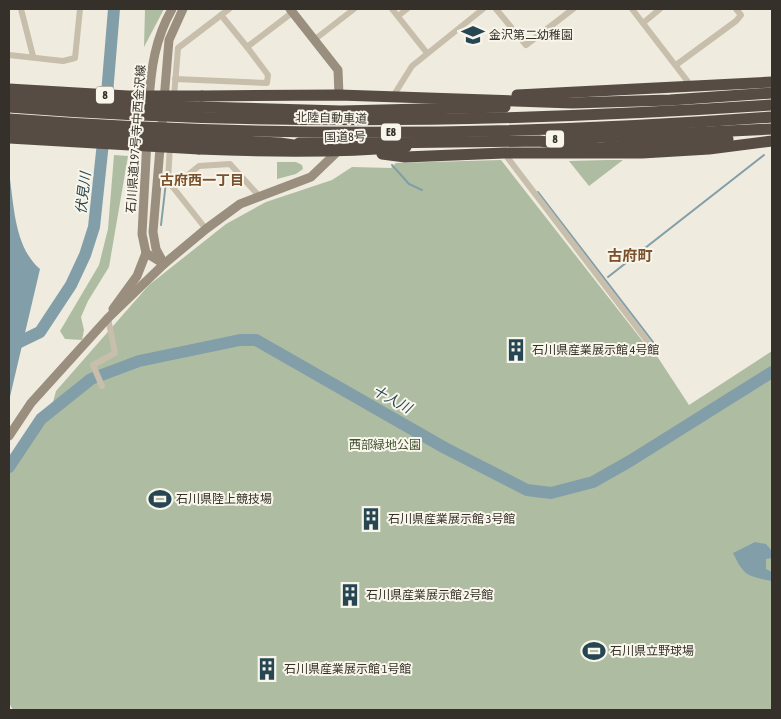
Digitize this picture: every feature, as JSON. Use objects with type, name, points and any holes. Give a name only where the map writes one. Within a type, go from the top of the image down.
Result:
[{"type":"highway","name":"8","points":[[480,99],[555,92],[772,82]]},
{"type":"highway","name":"8","points":[[9,89],[202,102],[339,95],[572,103],[627,102],[772,93]]},
{"type":"highway","points":[[310,108],[328,106],[339,95]]},
{"type":"highway","points":[[9,98],[91,104],[202,102],[340,111],[533,106],[572,103]]},
{"type":"highway","name":"北陸自動車道","points":[[9,107],[130,115],[365,120],[536,118],[772,105]]},
{"type":"highway","name":"北陸自動車道","points":[[9,119],[187,128],[366,132],[539,130],[772,117]]},
{"type":"highway","points":[[9,128],[199,144],[531,141],[599,148],[772,134]]},
{"type":"highway","points":[[360,151],[406,157],[504,153],[642,153],[709,149],[772,134]]},
{"type":"highway","name":"国道8号","points":[[9,138],[199,144],[278,153],[360,151],[533,138],[578,139],[772,134]]},
{"type":"highway","points":[[280,143],[338,151]]},
{"type":"main road","name":"石川県道197号寺中西金沢線","points":[[146,253],[142,234],[151,69],[159,33],[172,9]]},
{"type":"main road","name":"石川県道197号寺中西金沢線","points":[[164,264],[156,249],[153,232],[169,40],[176,20],[183,9]]},
{"type":"main road","points":[[292,11],[338,70],[339,95]]},
{"type":"main road","points":[[9,436],[30,403],[108,318],[164,264],[240,204],[311,176],[338,151]]},
{"type":"main road","points":[[108,318],[119,299],[137,276],[146,253],[164,264]]},
{"type":"street","points":[[21,9],[33,56]]},
{"type":"street","points":[[9,55],[33,56],[63,61],[74,58],[80,9]]},
{"type":"street","points":[[206,229],[168,181],[178,48],[229,9]]},
{"type":"street","points":[[314,40],[354,9]]},
{"type":"street","points":[[392,9],[427,53]]},
{"type":"street","points":[[398,16],[406,9]]},
{"type":"street","points":[[392,98],[412,66],[483,9]]},
{"type":"street","points":[[496,9],[526,45],[573,9]]},
{"type":"street","points":[[632,9],[692,87]]},
{"type":"street","points":[[643,23],[660,9]]},
{"type":"street","points":[[676,66],[736,20],[740,15],[736,9]]},
{"type":"street","points":[[247,48],[292,11]]},
{"type":"street","points":[[175,79],[267,83],[268,75],[220,15]]},
{"type":"street","points":[[504,153],[651,346]]},
{"type":"street","points":[[173,187],[199,166],[230,164],[260,197]]},
{"type":"street","points":[[102,386],[93,366],[115,353],[108,318]]},
{"type":"green space","points":[[145,9],[164,9],[144,47]]},
{"type":"green space","points":[[114,155],[128,156],[109,267],[88,301],[81,317],[84,330],[82,340],[65,339],[60,331],[99,265],[108,229]]},
{"type":"green space","name":"西部緑地公園","points":[[501,160],[648,348],[651,347],[689,405],[772,351],[772,710],[13,710],[9,703],[9,472],[49,417],[56,391],[149,285],[226,224],[266,202],[332,180],[352,167],[391,168],[396,163]]},
{"type":"green space","points":[[623,160],[589,186],[569,161]]},
{"type":"green space","points":[[277,162],[296,162],[302,165],[303,169],[296,174],[277,179]]},
{"type":"water","points":[[9,172],[14,211],[20,237],[31,260],[40,269],[9,401]]},
{"type":"water","points":[[755,542],[766,544],[772,551],[772,558],[766,559],[766,569],[772,572],[772,581],[747,574],[733,553]]},
{"type":"waterway","name":"伏見川","points":[[106,106],[114,9]]},
{"type":"waterway","name":"伏見川","points":[[9,347],[40,332],[71,285],[85,255],[94,227],[104,133]]},
{"type":"waterway","points":[[608,277],[764,155]]},
{"type":"waterway","points":[[392,165],[409,184],[422,190]]},
{"type":"waterway","points":[[161,225],[166,182]]},
{"type":"waterway","points":[[538,192],[653,342]]},
{"type":"waterway","name":"十人川","points":[[9,467],[41,419],[91,379],[139,361],[240,340],[256,340],[445,448],[527,490],[551,493],[593,482],[772,372]]},
{"type":"place","name":"金沢第二幼稚園","points":[[473,35]]},
{"type":"place","name":"石川県産業展示館 4号館","points":[[516,350]]},
{"type":"place","name":"石川県陸上競技場","points":[[160,499]]},
{"type":"place","name":"石川県産業展示館 3号館","points":[[371,519]]},
{"type":"place","name":"石川県産業展示館 2号館","points":[[350,595]]},
{"type":"place","name":"石川県立野球場","points":[[594,651]]},
{"type":"place","name":"石川県産業展示館 1号館","points":[[267,669]]},
{"type":"district","name":"古府西一丁目","points":[[202,180]]},
{"type":"district","name":"古府町","points":[[630,255]]}]
